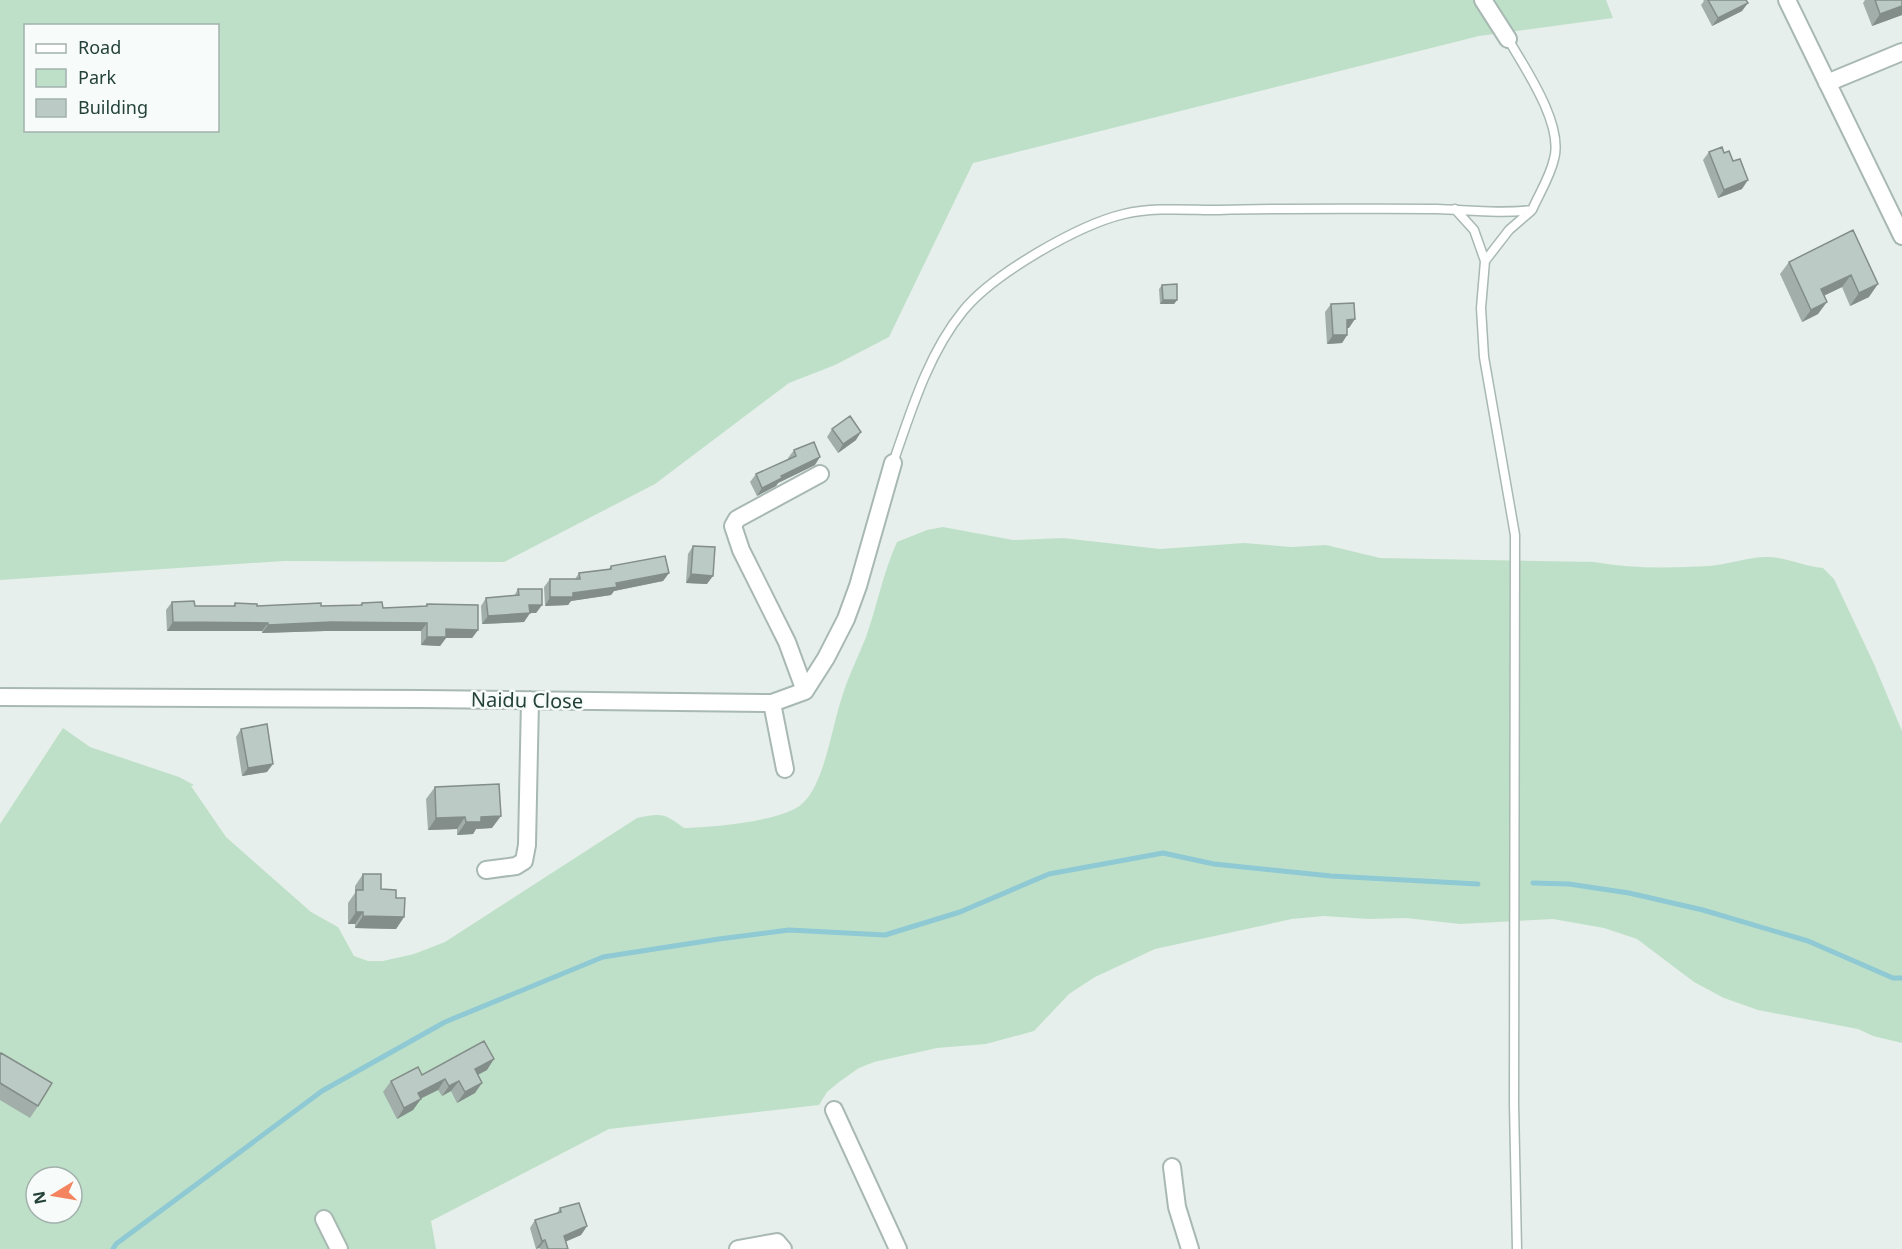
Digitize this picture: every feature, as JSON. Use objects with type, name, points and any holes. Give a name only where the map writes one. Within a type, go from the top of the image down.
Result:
[{"type":"street","points":[[1483,0],[1508,39]]},
{"type":"street","points":[[1787,0],[1902,236]]},
{"type":"street","points":[[1827,83],[1902,52]]},
{"type":"street","points":[[805,691],[826,658],[846,619],[858,586],[893,462]]},
{"type":"street","points":[[805,691],[787,642],[741,550],[733,526],[737,519],[820,474]]},
{"type":"street","name":"Naidu Close","points":[[0,697],[772,703],[805,691]]},
{"type":"street","points":[[486,870],[516,866],[524,861],[527,845],[530,700]]},
{"type":"street","points":[[772,703],[785,769]]},
{"type":"street","points":[[834,1110],[898,1249]]},
{"type":"street","points":[[1173,1167],[1177,1207],[1190,1249]]},
{"type":"street","points":[[324,1219],[339,1249]]},
{"type":"street","points":[[738,1249],[777,1242],[783,1249]]},
{"type":"lane","points":[[1485,261],[1509,230],[1532,210],[1555,158],[1556,145],[1547,109],[1508,39]]},
{"type":"lane","points":[[893,462],[925,376],[963,311],[978,296],[1016,267],[1052,244],[1088,226],[1124,214],[1148,211],[1286,208],[1515,212],[1532,210]]},
{"type":"lane","points":[[1455,210],[1474,230],[1485,261],[1481,308],[1484,357],[1515,535],[1516,1249]]},
{"type":"green space","points":[[0,0],[1606,0],[1613,18],[1479,36],[973,163],[889,337],[835,365],[789,383],[655,484],[504,562],[284,561],[0,580]]},
{"type":"green space","points":[[943,527],[1013,540],[1063,538],[1160,549],[1244,543],[1292,547],[1326,545],[1380,558],[1594,562],[1652,567],[1710,566],[1771,557],[1823,568],[1834,579],[1874,664],[1902,731],[1902,1043],[1873,1036],[1858,1029],[1758,1010],[1724,998],[1694,982],[1637,939],[1604,928],[1553,919],[1460,924],[1406,918],[1369,919],[1324,916],[1292,919],[1155,949],[1095,977],[1069,994],[1034,1031],[986,1044],[937,1048],[874,1062],[859,1068],[839,1082],[827,1092],[819,1105],[609,1129],[431,1221],[436,1249],[0,1249],[0,824],[63,728],[90,747],[179,777],[194,785],[191,786],[226,837],[311,912],[338,927],[354,956],[368,961],[383,961],[414,954],[445,942],[637,818],[662,816],[672,819],[684,828],[711,826],[780,815],[803,803],[817,782],[844,690],[866,637],[897,542],[927,530]]},
{"type":"building","points":[[1708,0],[1746,0],[1748,3],[1718,18]]},
{"type":"building","points":[[1875,0],[1902,0],[1902,6],[1880,14]]},
{"type":"building","points":[[1722,147],[1724,153],[1729,151],[1733,161],[1740,159],[1748,180],[1724,190],[1709,152]]},
{"type":"building","points":[[1853,230],[1878,284],[1859,293],[1851,275],[1821,289],[1827,302],[1811,310],[1789,262]]},
{"type":"building","points":[[1177,284],[1177,300],[1163,300],[1162,285]]},
{"type":"building","points":[[1354,303],[1355,319],[1347,320],[1347,335],[1333,335],[1331,304]]},
{"type":"building","points":[[850,416],[861,432],[843,444],[832,429]]},
{"type":"building","points":[[814,442],[820,457],[762,488],[756,474],[796,456],[794,450]]},
{"type":"building","points":[[693,546],[715,547],[713,576],[691,574]]},
{"type":"building","points":[[665,556],[669,573],[616,583],[617,587],[573,593],[573,597],[550,597],[550,579],[580,579],[579,573],[611,569],[611,566]]},
{"type":"building","points":[[518,589],[542,589],[542,605],[529,605],[530,613],[488,616],[486,598],[519,595]]},
{"type":"building","points":[[194,601],[195,606],[235,606],[235,603],[257,604],[257,606],[321,603],[321,606],[382,602],[383,608],[427,606],[427,604],[478,605],[478,630],[446,629],[446,637],[427,637],[427,623],[331,622],[268,625],[268,623],[173,622],[172,602]]},
{"type":"building","points":[[267,724],[273,764],[248,768],[241,729]]},
{"type":"building","points":[[499,784],[501,816],[481,817],[481,822],[466,822],[465,817],[436,818],[435,787]]},
{"type":"building","points":[[363,874],[381,874],[381,889],[396,890],[396,898],[405,898],[404,917],[363,916],[363,912],[356,912],[356,890],[363,890]]},
{"type":"building","points":[[484,1041],[494,1059],[475,1069],[482,1083],[465,1092],[459,1081],[449,1086],[445,1079],[418,1093],[421,1099],[404,1108],[391,1081],[418,1067],[422,1075]]},
{"type":"building","points":[[1,1053],[52,1083],[38,1106],[0,1083]]},
{"type":"building","points":[[579,1203],[587,1226],[564,1236],[568,1249],[548,1249],[545,1240],[542,1241],[535,1220],[561,1212],[560,1208]]},
{"type":"waterway","points":[[113,1249],[116,1244],[322,1091],[445,1022],[603,957],[789,930],[885,935],[960,912],[1049,874],[1163,853],[1214,864],[1331,876],[1478,884]]},
{"type":"waterway","points":[[1533,883],[1569,884],[1629,893],[1703,910],[1808,941],[1893,978],[1902,978]]}]
